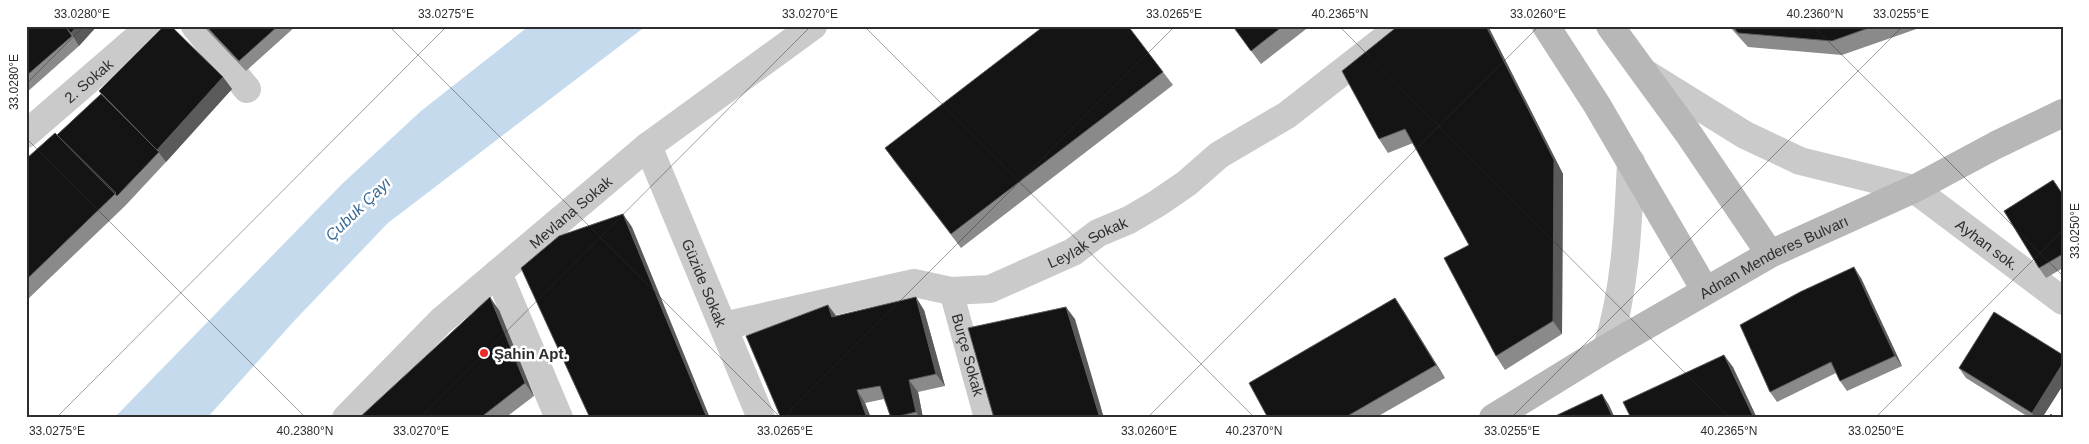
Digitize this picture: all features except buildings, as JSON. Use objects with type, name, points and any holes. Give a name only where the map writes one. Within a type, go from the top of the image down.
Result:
[{"type":"main road","points":[[1546,26],[1597,104],[1705,290]]},
{"type":"main road","points":[[1610,26],[1645,73],[1770,254]]},
{"type":"main road","name":"Adnan Menderes Bulvarı","points":[[1493,418],[1607,348],[1770,254],[1914,189],[1996,145],[2063,113]]},
{"type":"street","name":"2. Sokak","points":[[26,134],[151,26]]},
{"type":"street","points":[[195,26],[247,89]]},
{"type":"street","name":"Mevlana Sokak","points":[[346,418],[441,321],[648,146],[813,26]]},
{"type":"street","name":"Leylak Sokak","points":[[723,326],[914,283],[951,291],[990,289],[1073,252],[1098,233],[1129,220],[1187,183],[1219,155],[1288,115],[1401,26]]},
{"type":"street","points":[[1645,73],[1745,135],[1793,158],[1830,170],[1914,189]]},
{"type":"street","name":"Güzide Sokak","points":[[648,146],[761,418]]},
{"type":"street","points":[[1607,348],[1618,308],[1626,259],[1631,162]]},
{"type":"street","name":"Ayhan sok.","points":[[1914,189],[2063,301]]},
{"type":"street","points":[[498,273],[559,418]]},
{"type":"lane","name":"Burçe Sokak","points":[[951,291],[986,418]]},
{"type":"water","name":"Çubuk Çayı","points":[[529,26],[646,26],[388,223],[295,320],[207,418],[114,418],[343,183],[421,111]]},
{"type":"place","name":"Şahin Apt.","points":[[484,353]]}]
